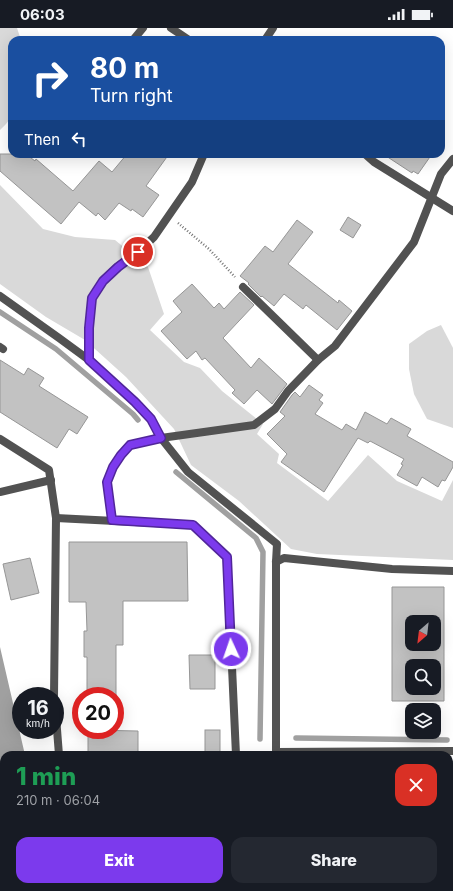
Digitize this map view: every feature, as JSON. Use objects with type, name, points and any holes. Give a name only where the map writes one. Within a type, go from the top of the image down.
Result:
[{"type":"street","points":[[136,36],[143,28]]},
{"type":"street","points":[[171,28],[183,36]]},
{"type":"street","points":[[89,360],[89,328],[92,298],[103,281],[154,237],[192,182],[202,158]]},
{"type":"street","points":[[370,158],[453,211]]},
{"type":"street","points":[[112,520],[107,482],[113,467],[130,445],[161,438],[254,426],[275,409],[288,391],[318,360],[335,346],[414,242],[441,174],[453,159]]},
{"type":"street","points":[[243,287],[318,360]]},
{"type":"street","points":[[0,296],[89,360],[135,402],[151,419],[161,438],[188,472],[277,544],[276,751]]},
{"type":"street","points":[[0,439],[49,470],[56,518],[54,687]]},
{"type":"street","points":[[0,492],[51,480]]},
{"type":"street","points":[[56,518],[193,525],[227,557],[236,751]]},
{"type":"street","points":[[276,562],[284,558],[392,569],[453,571]]},
{"type":"street","points":[[58,739],[59,751]]},
{"type":"path","points":[[170,215],[209,249],[243,287]]},
{"type":"shaded area","points":[[0,28],[17,28],[20,36],[8,36],[8,121],[0,130]]},
{"type":"shaded area","points":[[0,185],[43,229],[75,237],[115,240],[148,267],[164,314],[150,330],[184,362],[200,368],[222,391],[263,424],[257,434],[279,454],[277,463],[328,501],[368,455],[397,481],[442,501],[453,480],[453,560],[317,554],[291,549],[239,501],[191,465],[174,429],[126,377],[85,340],[46,317],[0,284]]},
{"type":"shaded area","points":[[441,325],[453,348],[453,428],[427,419],[414,394],[409,369],[409,344],[427,331]]},
{"type":"shaded area","points":[[0,647],[12,699],[12,739],[21,739],[24,751],[0,751]]},
{"type":"building","points":[[0,154],[8,154],[8,158],[31,158],[35,161],[36,159],[73,191],[99,161],[112,172],[124,158],[166,158],[146,186],[159,195],[143,217],[132,209],[131,211],[119,203],[105,220],[98,213],[96,216],[79,202],[61,224],[0,171]]},
{"type":"building","points":[[389,158],[429,158],[418,174],[413,171],[412,173]]},
{"type":"building","points":[[348,217],[361,225],[353,238],[340,230]]},
{"type":"building","points":[[297,220],[313,232],[288,264],[338,303],[339,300],[352,311],[337,330],[306,305],[303,309],[284,294],[274,306],[262,296],[261,297],[248,284],[249,283],[240,276],[265,246],[273,252]]},
{"type":"building","points":[[192,284],[214,308],[219,303],[224,309],[240,292],[254,305],[223,338],[251,368],[259,358],[287,384],[272,404],[257,390],[244,404],[232,393],[235,390],[205,358],[202,360],[196,351],[187,359],[161,331],[182,312],[173,301]]},
{"type":"building","points":[[0,360],[24,375],[28,368],[44,378],[39,386],[88,417],[77,434],[69,429],[57,448],[0,412]]},
{"type":"building","points":[[309,385],[323,395],[319,400],[323,403],[315,414],[342,430],[346,424],[356,430],[365,412],[387,424],[391,418],[411,429],[407,436],[453,462],[453,467],[445,481],[442,480],[438,487],[422,477],[417,486],[397,475],[403,465],[401,464],[404,459],[370,441],[368,443],[358,438],[324,492],[281,462],[287,454],[267,434],[285,416],[280,412],[292,395],[295,392],[300,397]]},
{"type":"building","points":[[69,542],[187,542],[188,601],[123,601],[123,645],[116,645],[116,687],[87,687],[87,657],[84,657],[84,631],[87,631],[86,602],[69,602]]},
{"type":"building","points":[[30,558],[39,593],[11,600],[3,564]]},
{"type":"building","points":[[392,587],[444,587],[444,701],[392,701]]},
{"type":"building","points":[[189,655],[215,655],[215,689],[190,689]]},
{"type":"building","points":[[205,730],[220,730],[220,751],[205,751]]},
{"type":"building","points":[[124,731],[138,731],[138,751],[88,751],[88,739],[124,739]]},
{"type":"waterway","points":[[0,312],[56,349],[133,414],[138,420]]},
{"type":"waterway","points":[[176,472],[256,538],[263,552],[260,739]]},
{"type":"waterway","points":[[296,738],[447,740]]},
{"type":"route","points":[[138,252],[118,267],[103,281],[92,298],[89,328],[89,360],[135,402],[151,419],[161,438],[130,445],[113,467],[107,482],[112,520],[193,525],[227,557],[231,649]]}]
